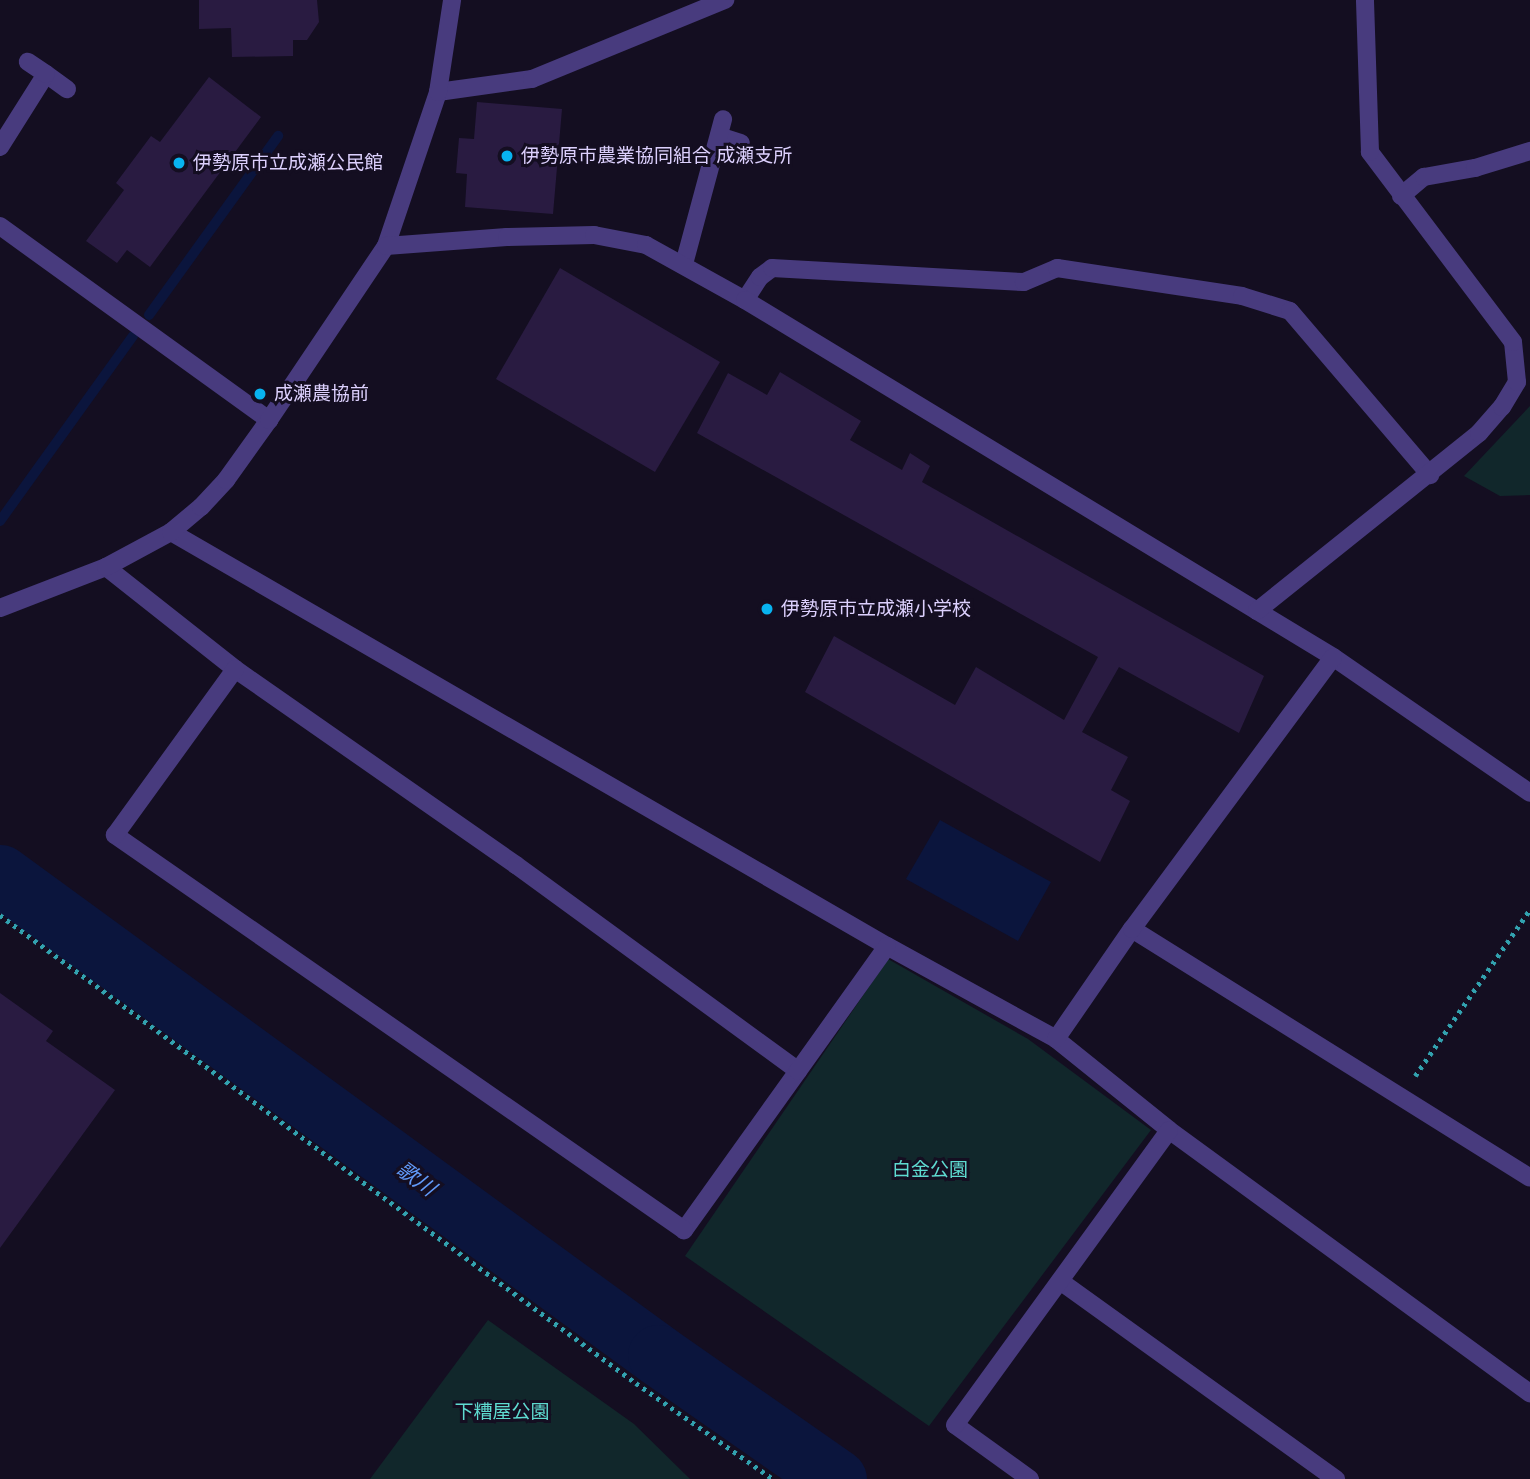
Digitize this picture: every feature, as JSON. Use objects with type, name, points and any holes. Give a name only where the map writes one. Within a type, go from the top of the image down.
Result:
[{"type":"street","points":[[0,608],[106,567],[171,532],[226,480],[386,246],[438,92],[453,0]]},
{"type":"street","points":[[438,92],[532,79],[724,0]]},
{"type":"street","points":[[1257,611],[1430,475],[1479,433],[1524,382],[1513,342],[1370,152],[1365,0]]},
{"type":"street","points":[[28,62],[67,89]]},
{"type":"street","points":[[0,148],[46,74]]},
{"type":"street","points":[[684,264],[721,127],[741,143]]},
{"type":"street","points":[[1401,196],[1424,177],[1475,168],[1530,151]]},
{"type":"street","points":[[0,226],[269,420]]},
{"type":"street","points":[[386,246],[507,237],[594,235],[646,245],[745,300],[1334,657],[1530,793]]},
{"type":"street","points":[[745,300],[760,277],[772,268],[1024,282],[1057,268],[1242,296],[1290,311],[1430,475]]},
{"type":"street","points":[[171,532],[887,946],[1056,1039],[1169,1130],[1530,1393]]},
{"type":"street","points":[[106,567],[235,669],[516,864],[798,1070]]},
{"type":"street","points":[[1056,1039],[1132,929],[1334,657]]},
{"type":"street","points":[[235,669],[116,835],[684,1230],[887,946]]},
{"type":"street","points":[[1132,929],[1530,1178]]},
{"type":"street","points":[[1030,1479],[956,1425],[1169,1130]]},
{"type":"street","points":[[1060,1281],[1336,1479]]},
{"type":"path","points":[[1401,1097],[1530,909]]},
{"type":"path","points":[[0,915],[636,1383],[773,1479]]},
{"type":"green space","points":[[1530,406],[1530,495],[1500,496],[1464,476]]},
{"type":"green space","name":"白金公園","points":[[888,959],[1028,1039],[1151,1130],[929,1426],[685,1256]]},
{"type":"green space","name":"下糟屋公園","points":[[488,1320],[634,1424],[690,1479],[370,1479]]},
{"type":"water","points":[[940,820],[1051,882],[1018,941],[906,879]]},
{"type":"building","points":[[199,0],[317,0],[319,22],[307,40],[293,40],[293,56],[232,57],[231,28],[199,29]]},
{"type":"building","name":"伊勢原市立成瀬公民館","points":[[209,77],[261,117],[150,267],[127,250],[117,263],[86,241],[124,190],[116,183],[151,136],[160,142]]},
{"type":"building","name":"伊勢原市農業協同組合 成瀬支所","points":[[477,102],[562,109],[553,214],[465,207],[467,174],[456,173],[459,138],[474,139]]},
{"type":"building","points":[[560,268],[720,362],[655,472],[496,379]]},
{"type":"building","points":[[780,372],[861,421],[850,440],[902,470],[910,453],[930,466],[922,482],[1264,676],[1239,733],[1119,667],[1082,732],[1128,757],[1111,790],[1130,801],[1100,862],[805,692],[834,636],[955,705],[976,667],[1064,720],[1098,657],[697,433],[728,373],[767,395]]},
{"type":"building","points":[[0,993],[53,1031],[46,1041],[115,1090],[0,1248]]},
{"type":"waterway","points":[[149,315],[278,136]]},
{"type":"waterway","points":[[0,521],[133,336]]},
{"type":"waterway","name":"歌川","points":[[0,875],[658,1355],[836,1479]]},
{"type":"place","name":"伊勢原市農業協同組合 成瀬支所","points":[[507,156]]},
{"type":"place","name":"伊勢原市立成瀬公民館","points":[[179,163]]},
{"type":"place","name":"成瀬農協前","points":[[260,394]]},
{"type":"place","name":"伊勢原市立成瀬小学校","points":[[767,609]]}]
